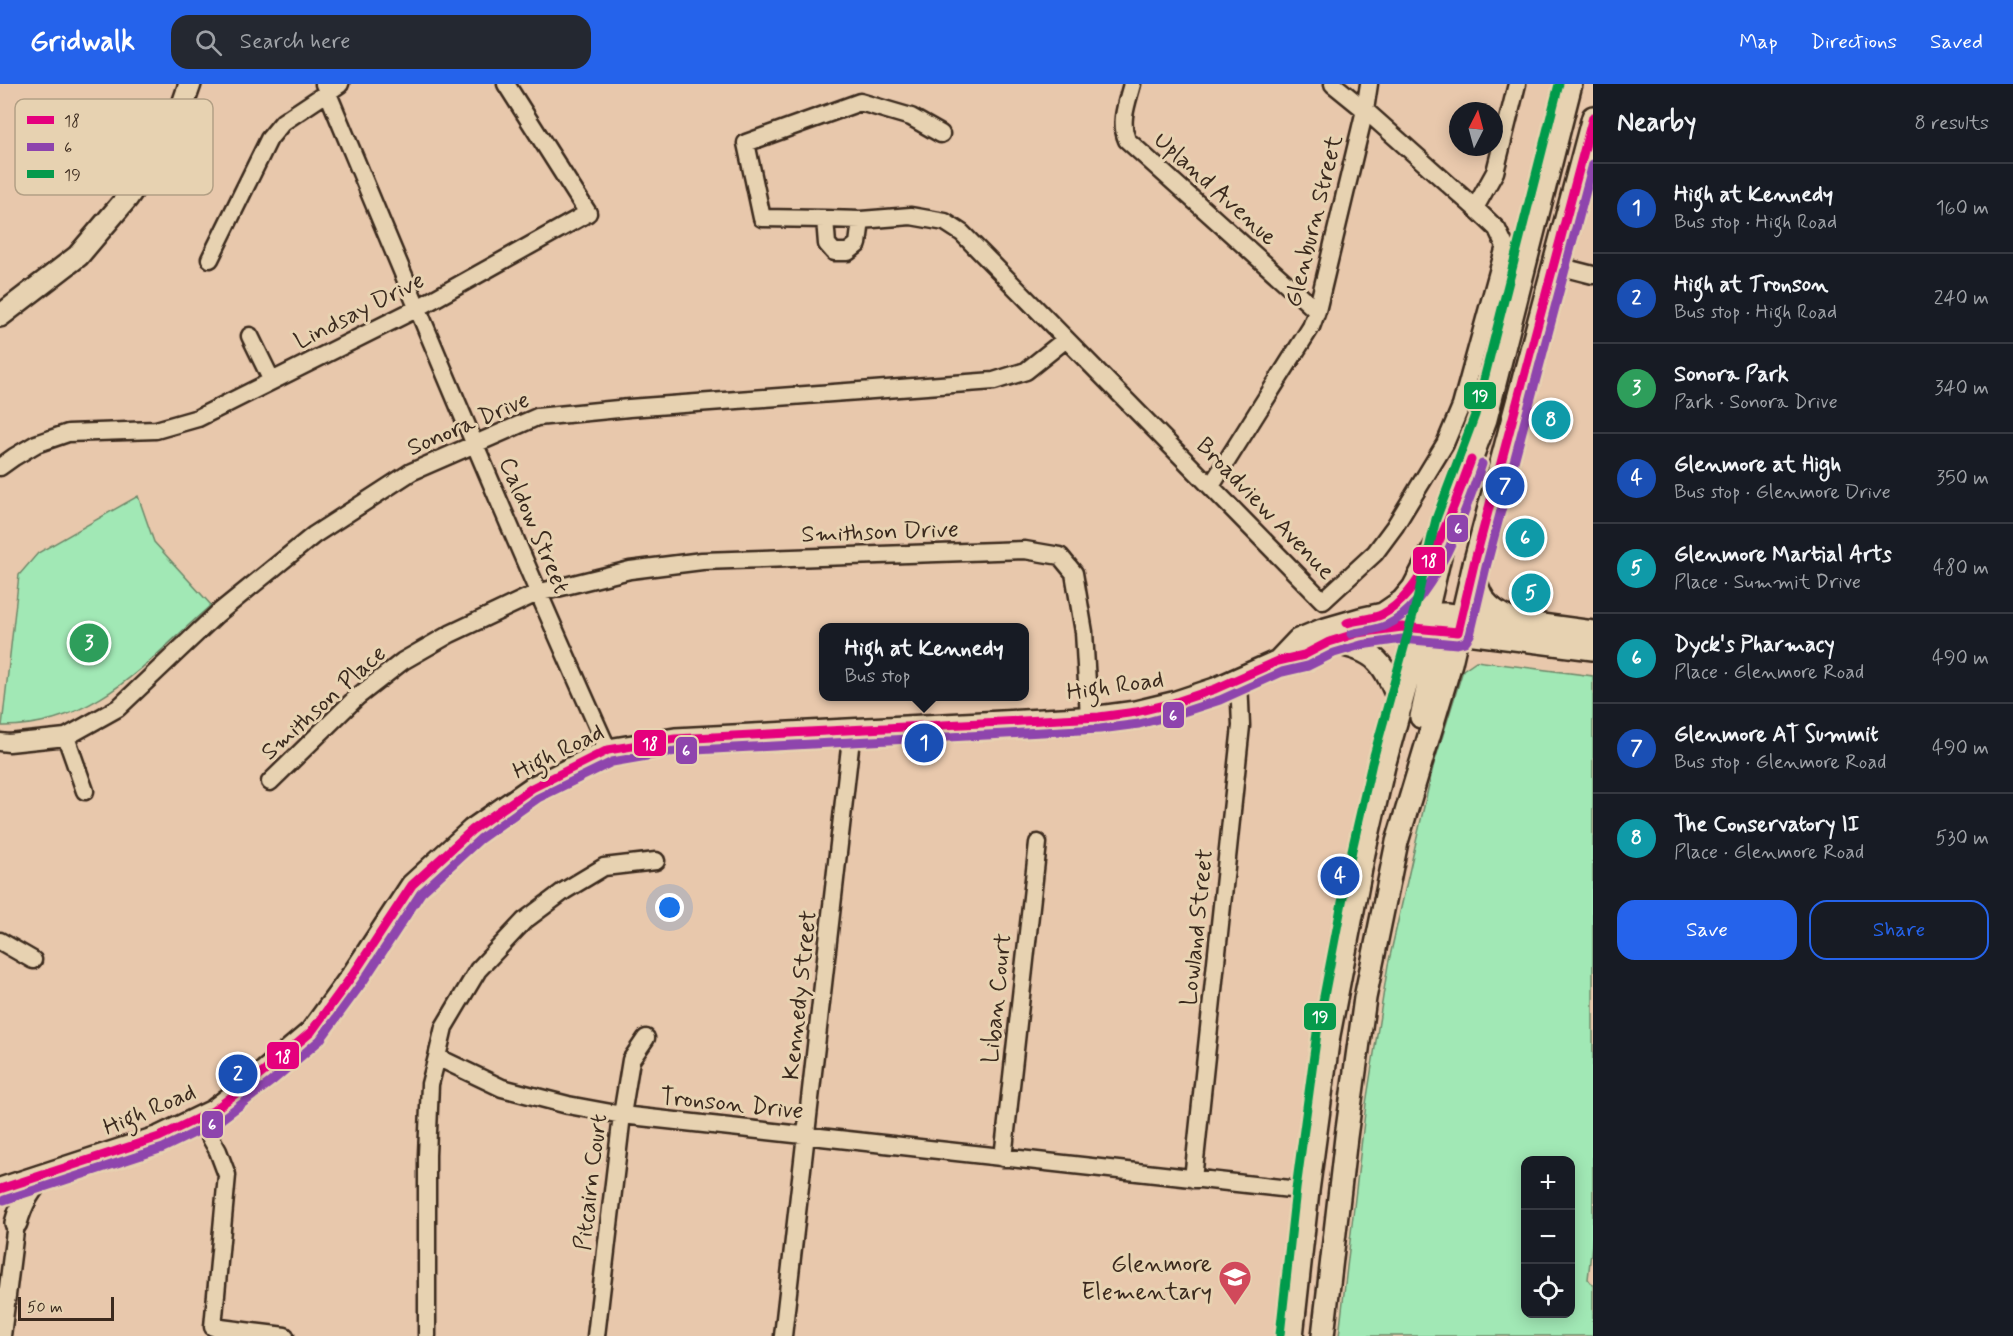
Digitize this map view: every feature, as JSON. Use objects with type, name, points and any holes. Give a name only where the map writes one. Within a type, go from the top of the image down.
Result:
[{"type":"main road","points":[[185,99],[190,84]]},
{"type":"main road","points":[[1397,842],[1450,663],[1442,622],[1443,604],[1472,474],[1571,84]]},
{"type":"main road","points":[[1292,1336],[1308,1191],[1329,1035],[1364,854],[1401,706],[1442,622],[1474,564],[1593,117]]},
{"type":"main road","points":[[0,316],[78,256],[129,195]]},
{"type":"main road","points":[[1383,614],[1402,601],[1413,588],[1448,522],[1486,419]]},
{"type":"main road","points":[[1323,1336],[1365,998],[1409,773],[1442,622],[1448,522]]},
{"type":"main road","points":[[1474,564],[1479,590],[1487,604],[1512,630],[1593,649]]},
{"type":"main road","name":"High Road","points":[[1278,661],[1298,640],[1360,619],[1383,614],[1442,622]]},
{"type":"main road","points":[[1442,622],[1512,630],[1593,632]]},
{"type":"main road","name":"High Road","points":[[0,1189],[159,1137],[213,1110],[265,1071],[311,1032],[354,973],[412,885],[472,830],[532,788],[609,750],[675,739],[1089,717],[1136,712],[1173,703],[1239,679],[1278,661],[1304,655],[1329,642],[1358,633],[1442,622]]},
{"type":"main road","points":[[1450,663],[1472,647],[1512,630]]},
{"type":"main road","points":[[1329,642],[1350,646],[1377,659],[1389,678],[1401,706]]},
{"type":"main road","points":[[16,1224],[29,1192],[34,1184],[45,1176]]},
{"type":"street","name":"Lindsay Drive","points":[[0,467],[36,444],[68,433],[156,430],[198,418],[417,309],[588,213],[506,84]]},
{"type":"street","name":"Upland Avenue","points":[[1131,84],[1122,130],[1127,140],[1317,311]]},
{"type":"street","points":[[1333,84],[1480,212],[1495,171],[1517,84]]},
{"type":"street","name":"Glenburn Street","points":[[1211,486],[1311,327],[1317,311],[1370,84]]},
{"type":"street","name":"Caldow Street","points":[[330,87],[417,309],[537,593],[609,750]]},
{"type":"street","points":[[210,259],[269,139],[283,122],[330,87]]},
{"type":"street","name":"Broadview Avenue","points":[[941,134],[911,117],[860,102],[746,143],[762,218],[861,220],[911,216],[945,222],[962,233],[1323,601],[1375,553],[1395,526],[1445,444],[1461,406],[1505,246],[1497,229],[1480,212]]},
{"type":"street","points":[[825,219],[827,244],[834,252],[848,252],[858,244],[861,220]]},
{"type":"street","points":[[1554,265],[1593,275]]},
{"type":"street","points":[[250,336],[272,381]]},
{"type":"street","name":"Sonora Drive","points":[[0,742],[66,737],[118,708],[218,614],[314,535],[411,472],[537,417],[994,381],[1026,371],[1066,339]]},
{"type":"street","name":"Smithson Drive","points":[[537,593],[630,570],[702,561],[1025,550],[1060,556],[1074,573],[1084,632],[1089,717]]},
{"type":"street","name":"Smithson Place","points":[[270,782],[357,697],[403,661],[450,634],[537,593]]},
{"type":"street","name":"Lowland Street","points":[[1193,1179],[1242,726],[1239,679]]},
{"type":"street","name":"Kennedy Street","points":[[783,1336],[852,730]]},
{"type":"street","points":[[66,737],[85,791]]},
{"type":"street","name":"Liban Court","points":[[1003,1158],[1038,843]]},
{"type":"street","points":[[427,1336],[427,1155],[430,1084],[444,1027],[477,970],[524,921],[564,891],[604,867],[656,861]]},
{"type":"street","points":[[0,941],[33,960]]},
{"type":"street","name":"Pitcairn Court","points":[[596,1336],[622,1115],[631,1060],[646,1038]]},
{"type":"street","name":"Tronson Drive","points":[[437,1057],[502,1088],[568,1105],[622,1115],[1308,1191]]},
{"type":"street","points":[[200,1117],[218,1151],[227,1175],[213,1327],[285,1336]]},
{"type":"street","points":[[2,1336],[16,1224]]},
{"type":"green space","points":[[138,496],[154,542],[211,605],[141,669],[92,703],[65,716],[35,723],[2,726],[19,575],[38,553]]},
{"type":"green space","points":[[1476,661],[1593,676],[1593,1234],[1588,1279],[1593,1286],[1593,1336],[1339,1336],[1366,1104],[1388,965],[1433,767],[1463,670]]},
{"type":"transit line","name":"19","points":[[1280,1335],[1296,1189],[1317,1033],[1352,850],[1372,763],[1417,600],[1436,519],[1475,415],[1559,84]]},
{"type":"transit line","name":"18","points":[[0,1189],[159,1137],[213,1111],[311,1032],[354,973],[412,885],[472,830],[532,788],[608,750],[675,739],[1099,717],[1136,712],[1215,689],[1278,661],[1304,655],[1329,642],[1358,633],[1402,627],[1458,632],[1593,117]]},
{"type":"transit line","name":"6","points":[[4,1200],[163,1148],[219,1121],[272,1081],[320,1040],[364,980],[421,893],[480,839],[538,798],[612,762],[676,751],[1100,729],[1139,724],[1220,700],[1282,672],[1308,666],[1334,653],[1361,645],[1402,639],[1457,644],[1465,642],[1470,635],[1593,164]]},
{"type":"transit line","name":"18","points":[[1347,623],[1383,614],[1399,603],[1413,587],[1437,545],[1471,460]]},
{"type":"transit line","name":"6","points":[[1351,634],[1387,625],[1404,614],[1420,597],[1446,554],[1482,464]]},
{"type":"place","name":"The Conservatory II","points":[[1551,420]]},
{"type":"place","name":"Glenmore AT Summit","points":[[1505,486]]},
{"type":"place","name":"Dyck's Pharmacy","points":[[1525,538]]},
{"type":"place","name":"Glenmore Martial Arts","points":[[1531,593]]},
{"type":"place","name":"Sonora Park","points":[[89,643]]},
{"type":"place","name":"High at Kennedy","points":[[924,743]]},
{"type":"place","name":"Glenmore at High","points":[[1340,876]]},
{"type":"place","name":"High at Tronson","points":[[238,1074]]},
{"type":"place","name":"Glenmore Elementary","points":[[1235,1306]]}]
